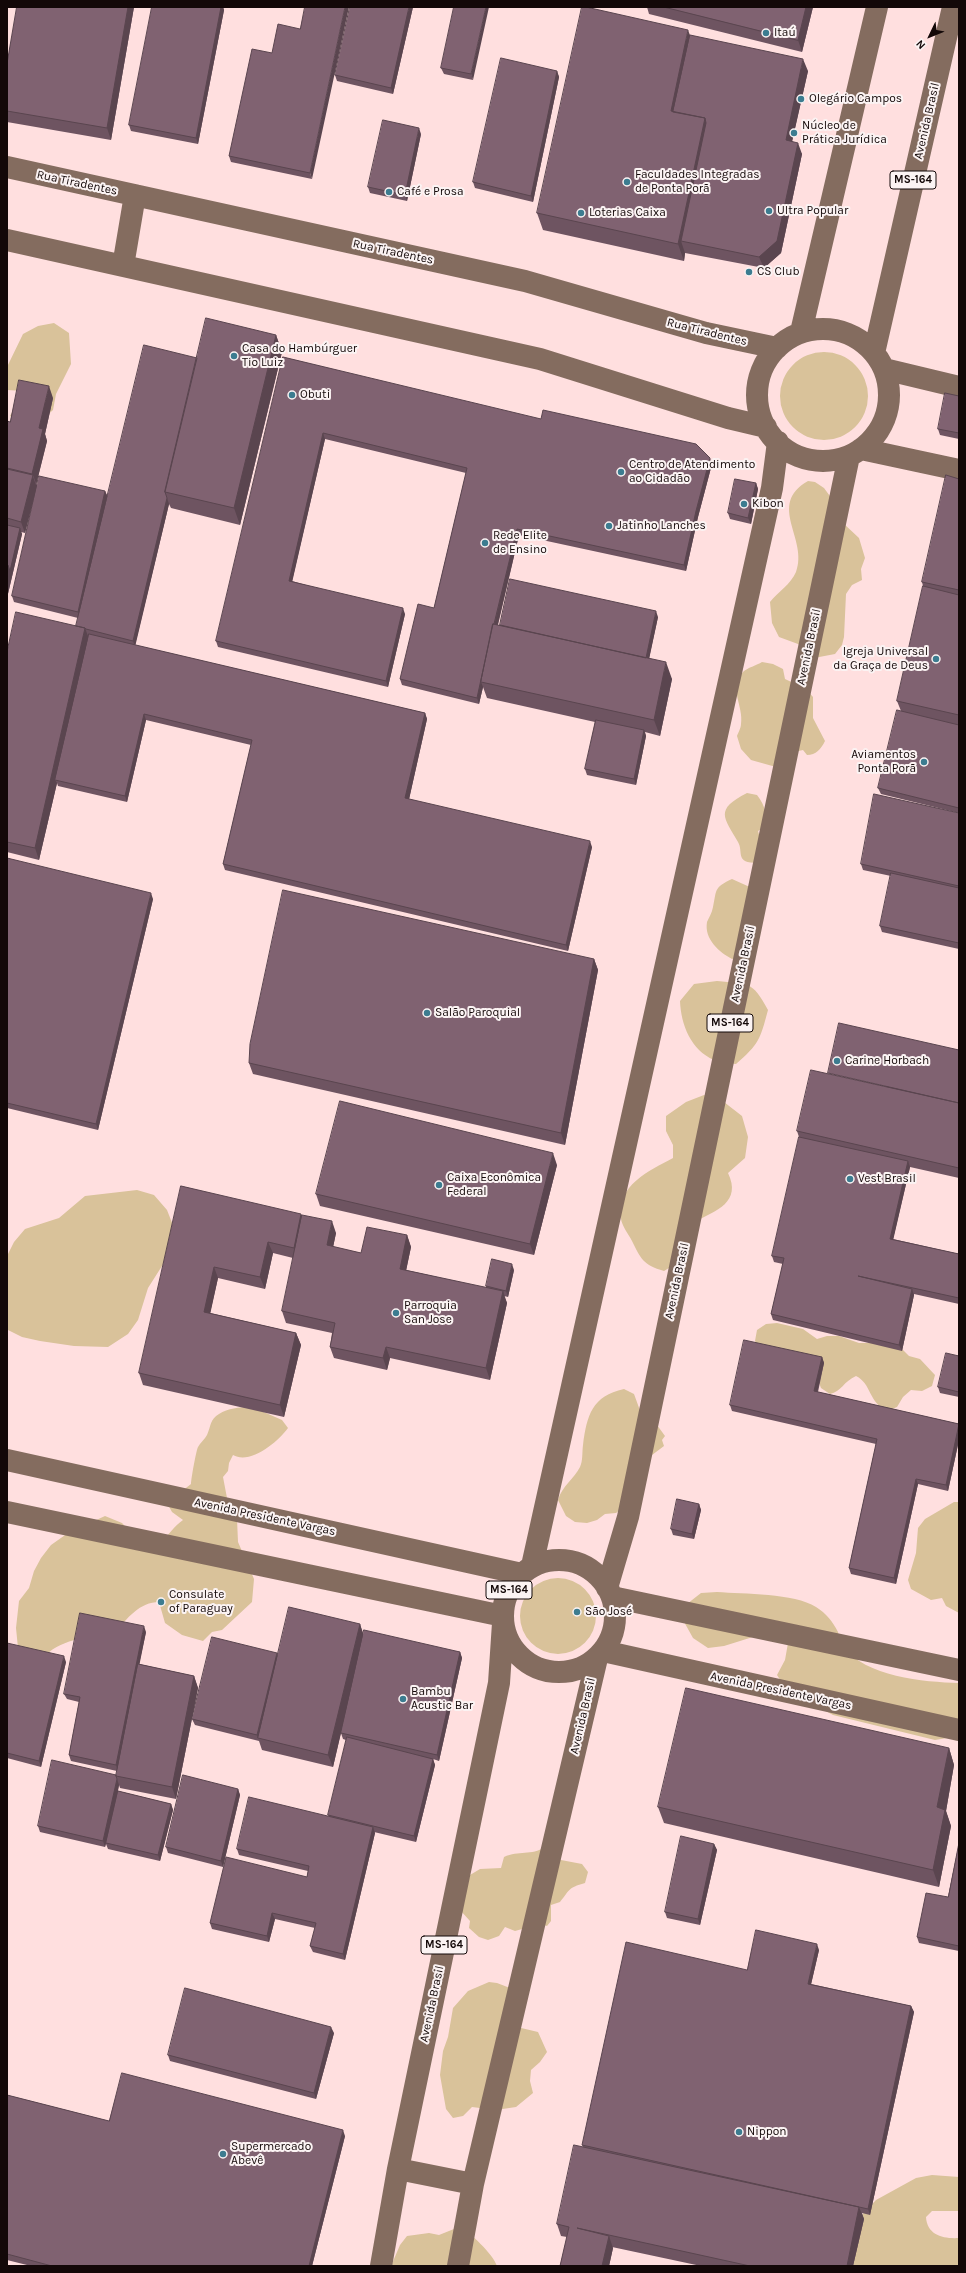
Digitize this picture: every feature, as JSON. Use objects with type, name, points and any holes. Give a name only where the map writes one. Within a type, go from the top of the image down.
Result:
[{"type":"main road","points":[[877,7],[801,332],[818,329],[835,330],[856,338],[879,361],[959,387]]},
{"type":"main road","name":"Avenida Brasil","points":[[879,361],[953,7]]},
{"type":"main road","name":"Rua Tiradentes","points":[[7,167],[525,281],[706,333],[776,348]]},
{"type":"main road","points":[[123,266],[135,195]]},
{"type":"main road","points":[[7,240],[540,360],[728,418],[772,435],[799,456],[824,460],[855,452],[959,470]]},
{"type":"main road","name":"MS-164","points":[[503,1619],[508,1592],[527,1570],[770,496],[772,435],[758,404],[757,392],[762,368],[776,348],[792,336],[801,332]]},
{"type":"main road","name":"MS-164","points":[[855,452],[872,439],[887,413],[889,399],[879,361]]},
{"type":"main road","name":"Avenida Brasil","points":[[610,1593],[855,452]]},
{"type":"main road","name":"Avenida Presidente Vargas","points":[[7,1460],[527,1570]]},
{"type":"main road","points":[[7,1512],[503,1619],[507,1638],[515,1652],[526,1662],[539,1669],[554,1673],[569,1672],[584,1667],[600,1655]]},
{"type":"main road","points":[[527,1570],[541,1562],[560,1560],[579,1564],[595,1573],[610,1593],[959,1670]]},
{"type":"main road","name":"MS-164","points":[[600,1655],[609,1643],[614,1626],[614,1607],[610,1593]]},
{"type":"main road","name":"Avenida Brasil","points":[[381,2266],[398,2170],[499,1683],[503,1619]]},
{"type":"main road","name":"Avenida Brasil","points":[[458,2266],[473,2184],[600,1655]]},
{"type":"main road","name":"Avenida Presidente Vargas","points":[[600,1655],[959,1730]]},
{"type":"main road","points":[[398,2170],[473,2184]]},
{"type":"shaded area","points":[[54,323],[69,333],[71,364],[56,394],[53,410],[42,420],[26,426],[10,416],[23,391],[7,390],[7,367],[23,334],[38,326]]},
{"type":"shaded area","points":[[824,352],[841,356],[855,365],[864,379],[868,396],[864,413],[855,427],[841,436],[824,440],[807,436],[793,427],[784,413],[780,396],[784,379],[793,365],[807,356]]},
{"type":"shaded area","points":[[808,481],[815,482],[824,488],[835,503],[843,523],[859,538],[865,558],[861,569],[862,580],[852,585],[846,594],[844,637],[842,645],[835,654],[814,658],[798,644],[779,637],[772,623],[770,602],[788,584],[796,572],[799,560],[789,512],[790,501],[796,490]]},
{"type":"shaded area","points":[[762,662],[773,664],[783,669],[785,679],[806,689],[813,697],[813,718],[825,741],[816,753],[807,755],[803,750],[794,752],[776,767],[751,760],[741,749],[737,736],[741,727],[737,691],[739,678],[743,672]]},
{"type":"shaded area","points":[[747,793],[757,795],[765,811],[763,828],[758,831],[760,838],[758,863],[750,863],[743,859],[741,856],[740,846],[726,820],[725,814],[726,809],[730,804]]},
{"type":"shaded area","points":[[732,879],[752,888],[743,956],[732,959],[722,953],[710,939],[707,922],[712,911],[717,890],[719,887]]},
{"type":"shaded area","points":[[717,981],[748,985],[758,993],[768,1010],[758,1041],[736,1064],[716,1061],[706,1056],[693,1043],[682,1019],[680,1001],[694,984]]},
{"type":"shaded area","points":[[704,1095],[724,1102],[742,1116],[748,1137],[745,1158],[728,1173],[732,1191],[725,1204],[719,1209],[696,1221],[682,1260],[664,1271],[647,1264],[641,1257],[623,1225],[621,1219],[621,1207],[629,1188],[636,1181],[654,1168],[673,1158],[673,1145],[666,1131],[666,1116],[686,1102]]},
{"type":"shaded area","points":[[137,1190],[154,1195],[167,1210],[176,1233],[169,1255],[148,1288],[138,1320],[128,1334],[108,1347],[74,1346],[22,1337],[8,1330],[7,1256],[14,1242],[25,1229],[59,1218],[85,1196]]},
{"type":"shaded area","points":[[777,1323],[803,1329],[817,1339],[827,1336],[839,1336],[859,1343],[880,1343],[901,1348],[909,1356],[920,1359],[935,1375],[932,1386],[922,1391],[911,1390],[903,1397],[897,1407],[887,1411],[876,1403],[865,1384],[856,1376],[837,1391],[830,1394],[821,1388],[817,1377],[757,1345],[755,1341],[757,1330],[766,1324]]},
{"type":"shaded area","points":[[624,1389],[634,1394],[642,1416],[657,1425],[665,1436],[662,1440],[664,1446],[652,1455],[637,1496],[616,1513],[605,1514],[597,1520],[587,1523],[575,1522],[566,1516],[558,1500],[562,1491],[581,1465],[587,1425],[593,1408],[605,1396]]},
{"type":"shaded area","points":[[250,1406],[282,1420],[288,1428],[278,1440],[255,1455],[240,1457],[233,1455],[229,1463],[228,1471],[223,1477],[227,1498],[237,1519],[238,1542],[254,1579],[252,1602],[222,1630],[212,1632],[203,1641],[182,1635],[165,1623],[159,1602],[146,1605],[134,1612],[115,1633],[78,1639],[53,1649],[46,1655],[18,1648],[16,1628],[19,1601],[29,1588],[34,1571],[41,1558],[51,1545],[68,1533],[105,1516],[122,1523],[137,1539],[160,1543],[183,1520],[172,1512],[167,1503],[191,1484],[197,1450],[207,1435],[212,1420],[226,1410]]},
{"type":"shaded area","points":[[954,1502],[959,1502],[959,1613],[946,1606],[942,1598],[931,1600],[911,1589],[908,1580],[916,1553],[918,1528],[925,1519]]},
{"type":"shaded area","points":[[551,1578],[565,1578],[573,1580],[579,1584],[590,1595],[594,1601],[596,1616],[594,1631],[585,1643],[573,1652],[565,1654],[551,1654],[543,1652],[537,1648],[526,1637],[522,1631],[520,1623],[520,1609],[522,1601],[526,1595],[537,1584],[543,1580]]},
{"type":"shaded area","points":[[717,1592],[768,1595],[807,1602],[820,1609],[826,1615],[836,1628],[843,1646],[865,1665],[896,1676],[929,1681],[959,1683],[959,1736],[935,1740],[833,1715],[786,1689],[777,1675],[785,1660],[788,1643],[756,1636],[724,1646],[708,1648],[693,1638],[678,1611],[701,1593]]},
{"type":"shaded area","points":[[545,1847],[555,1852],[561,1860],[582,1864],[588,1872],[585,1883],[572,1888],[560,1902],[551,1905],[551,1921],[547,1926],[540,1924],[515,1931],[505,1927],[499,1936],[488,1940],[479,1937],[469,1928],[470,1921],[460,1910],[470,1875],[480,1869],[501,1868],[504,1857],[509,1855],[540,1850]]},
{"type":"shaded area","points":[[489,1982],[497,1983],[510,1988],[517,2027],[538,2032],[547,2052],[540,2062],[531,2070],[530,2081],[533,2093],[516,2107],[496,2110],[472,2107],[463,2116],[453,2118],[446,2109],[440,2075],[443,2051],[448,2037],[453,2008],[468,1991]]},
{"type":"shaded area","points":[[932,2175],[959,2177],[959,2211],[932,2211],[926,2217],[929,2228],[937,2235],[947,2238],[959,2238],[959,2266],[835,2266],[860,2217],[876,2200],[916,2178]]},
{"type":"shaded area","points":[[459,2227],[481,2244],[495,2261],[497,2266],[391,2266],[400,2245],[407,2236],[429,2233],[439,2235]]},
{"type":"building","points":[[17,7],[128,7],[107,128],[7,111],[7,64]]},
{"type":"building","points":[[152,7],[221,7],[196,138],[129,125]]},
{"type":"building","points":[[305,7],[345,7],[310,173],[229,156],[252,49],[272,53],[278,24],[300,29]]},
{"type":"building","points":[[350,7],[409,7],[391,88],[335,75]]},
{"type":"building","points":[[454,7],[486,7],[471,74],[441,68]]},
{"type":"building","name":"Faculdades Integradas de Ponta Porã","points":[[582,7],[688,30],[671,111],[705,118],[678,244],[537,213]]},
{"type":"building","points":[[664,7],[806,7],[798,40]]},
{"type":"building","points":[[690,35],[803,59],[786,140],[798,143],[777,241],[759,257],[681,241],[706,123],[705,118],[673,112]]},
{"type":"building","points":[[501,58],[557,71],[531,196],[473,182]]},
{"type":"building","points":[[383,120],[419,128],[405,195],[368,187]]},
{"type":"building","points":[[206,318],[276,335],[234,508],[165,492]]},
{"type":"building","points":[[144,345],[197,358],[165,492],[167,498],[133,641],[76,626]]},
{"type":"building","name":"Rede Elite de Ensino","points":[[283,357],[541,419],[543,410],[696,444],[710,458],[684,565],[517,529],[493,624],[477,698],[400,679],[418,604],[434,608],[467,468],[323,433],[289,581],[403,608],[386,681],[216,641]]},
{"type":"building","points":[[19,380],[49,386],[39,428],[43,429],[32,474],[7,468],[7,421],[10,422]]},
{"type":"building","points":[[945,393],[959,396],[959,433],[938,429]]},
{"type":"building","points":[[7,469],[33,475],[21,522],[7,518]]},
{"type":"building","points":[[946,475],[959,479],[959,590],[922,582]]},
{"type":"building","points":[[39,476],[105,491],[78,612],[12,596]]},
{"type":"building","name":"Kibon","points":[[735,479],[756,483],[748,518],[728,513]]},
{"type":"building","points":[[7,525],[20,528],[10,571],[7,565]]},
{"type":"building","points":[[510,579],[656,611],[646,658],[500,625]]},
{"type":"building","name":"Igreja Universal da Graça de Deus","points":[[923,586],[959,595],[959,715],[897,701]]},
{"type":"building","points":[[16,612],[85,628],[35,848],[7,842],[7,652]]},
{"type":"building","points":[[493,624],[666,662],[654,720],[481,682]]},
{"type":"building","points":[[89,634],[425,713],[405,798],[590,841],[566,945],[223,864],[252,740],[144,714],[125,796],[55,780]]},
{"type":"building","name":"Aviamentos Ponta Porã","points":[[897,710],[959,725],[959,808],[878,788]]},
{"type":"building","points":[[596,720],[644,730],[634,779],[585,769]]},
{"type":"building","points":[[874,794],[959,813],[959,886],[861,864]]},
{"type":"building","points":[[7,858],[151,893],[96,1124],[7,1103]]},
{"type":"building","points":[[891,873],[959,888],[959,943],[880,926]]},
{"type":"building","name":"Salão Paroquial","points":[[283,890],[594,959],[561,1133],[249,1063],[250,1044]]},
{"type":"building","points":[[839,1023],[959,1050],[959,1103],[828,1073]]},
{"type":"building","points":[[811,1070],[959,1103],[959,1168],[797,1131]]},
{"type":"building","name":"Caixa Econômica Federal","points":[[340,1101],[553,1153],[530,1244],[316,1194]]},
{"type":"building","points":[[799,1137],[908,1161],[890,1239],[959,1254],[959,1298],[858,1276],[912,1289],[899,1345],[771,1314],[784,1258],[772,1256]]},
{"type":"building","points":[[181,1186],[301,1214],[294,1248],[268,1242],[260,1277],[214,1267],[204,1312],[296,1333],[280,1405],[139,1373]]},
{"type":"building","name":"Parroquia San Jose","points":[[302,1215],[332,1221],[327,1245],[361,1253],[367,1227],[407,1235],[400,1269],[503,1291],[486,1368],[386,1347],[383,1358],[330,1347],[335,1323],[282,1311]]},
{"type":"building","points":[[492,1259],[512,1264],[506,1291],[486,1286]]},
{"type":"building","points":[[744,1340],[822,1357],[814,1391],[959,1424],[946,1485],[916,1479],[894,1578],[849,1568],[877,1439],[730,1405]]},
{"type":"building","points":[[946,1353],[959,1356],[959,1392],[938,1387]]},
{"type":"building","points":[[677,1499],[699,1504],[692,1534],[671,1529]]},
{"type":"building","points":[[289,1607],[360,1624],[328,1755],[258,1738]]},
{"type":"building","points":[[80,1613],[144,1626],[116,1765],[69,1755],[80,1697],[64,1694]]},
{"type":"building","name":"Bambu Acustic Bar","points":[[364,1630],[460,1652],[437,1755],[341,1733]]},
{"type":"building","points":[[212,1637],[277,1653],[257,1735],[192,1719]]},
{"type":"building","points":[[7,1643],[64,1656],[39,1761],[7,1753]]},
{"type":"building","points":[[138,1664],[194,1676],[172,1787],[116,1776]]},
{"type":"building","points":[[686,1688],[949,1748],[937,1807],[945,1810],[933,1870],[658,1807]]},
{"type":"building","points":[[347,1737],[433,1759],[414,1836],[328,1815]]},
{"type":"building","points":[[52,1760],[116,1775],[117,1779],[103,1841],[38,1826]]},
{"type":"building","points":[[183,1775],[238,1789],[221,1861],[166,1847]]},
{"type":"building","points":[[118,1791],[171,1804],[158,1855],[106,1843]]},
{"type":"building","points":[[249,1797],[373,1827],[343,1954],[310,1946],[316,1923],[272,1913],[267,1936],[210,1923],[226,1857],[307,1877],[309,1866],[237,1849]]},
{"type":"building","points":[[681,1836],[714,1844],[698,1919],[665,1912]]},
{"type":"building","points":[[959,1843],[959,1946],[917,1937],[926,1893],[948,1897]]},
{"type":"building","points":[[756,1930],[817,1944],[808,1984],[911,2006],[868,2209],[582,2145],[626,1942],[747,1970]]},
{"type":"building","points":[[185,1988],[331,2027],[314,2093],[168,2055]]},
{"type":"building","points":[[122,2073],[343,2130],[309,2266],[52,2266],[7,2254],[7,2095],[109,2121]]},
{"type":"building","points":[[574,2145],[859,2207],[847,2266],[750,2266],[577,2228],[609,2236],[602,2266],[560,2266],[569,2227],[557,2224]]},
{"type":"place","name":"Itaú","points":[[766,33]]},
{"type":"place","name":"Olegário Campos","points":[[801,99]]},
{"type":"place","name":"Núcleo de Prática Jurídica","points":[[794,133]]},
{"type":"place","name":"Faculdades Integradas de Ponta Porã","points":[[627,182]]},
{"type":"place","name":"Café e Prosa","points":[[389,192]]},
{"type":"place","name":"Ultra Popular","points":[[769,211]]},
{"type":"place","name":"Loterias Caixa","points":[[581,213]]},
{"type":"place","name":"CS Club","points":[[749,272]]},
{"type":"place","name":"Casa do Hambúrguer Tio Luiz","points":[[234,356]]},
{"type":"place","name":"Obuti","points":[[292,395]]},
{"type":"place","name":"Centro de Atendimento ao Cidadão","points":[[621,472]]},
{"type":"place","name":"Kibon","points":[[744,504]]},
{"type":"place","name":"Jatinho Lanches","points":[[609,526]]},
{"type":"place","name":"Rede Elite de Ensino","points":[[485,543]]},
{"type":"place","name":"Igreja Universal da Graça de Deus","points":[[936,659]]},
{"type":"place","name":"Aviamentos Ponta Porã","points":[[924,762]]},
{"type":"place","name":"Salão Paroquial","points":[[427,1013]]},
{"type":"place","name":"Carine Horbach","points":[[837,1061]]},
{"type":"place","name":"Vest Brasil","points":[[850,1179]]},
{"type":"place","name":"Caixa Econômica Federal","points":[[439,1185]]},
{"type":"place","name":"Parroquia San Jose","points":[[396,1313]]},
{"type":"place","name":"Consulate of Paraguay","points":[[161,1602]]},
{"type":"place","name":"São José","points":[[577,1612]]},
{"type":"place","name":"Bambu Acustic Bar","points":[[403,1699]]},
{"type":"place","name":"Nippon","points":[[739,2132]]},
{"type":"place","name":"Supermercado Abevê","points":[[223,2154]]}]
